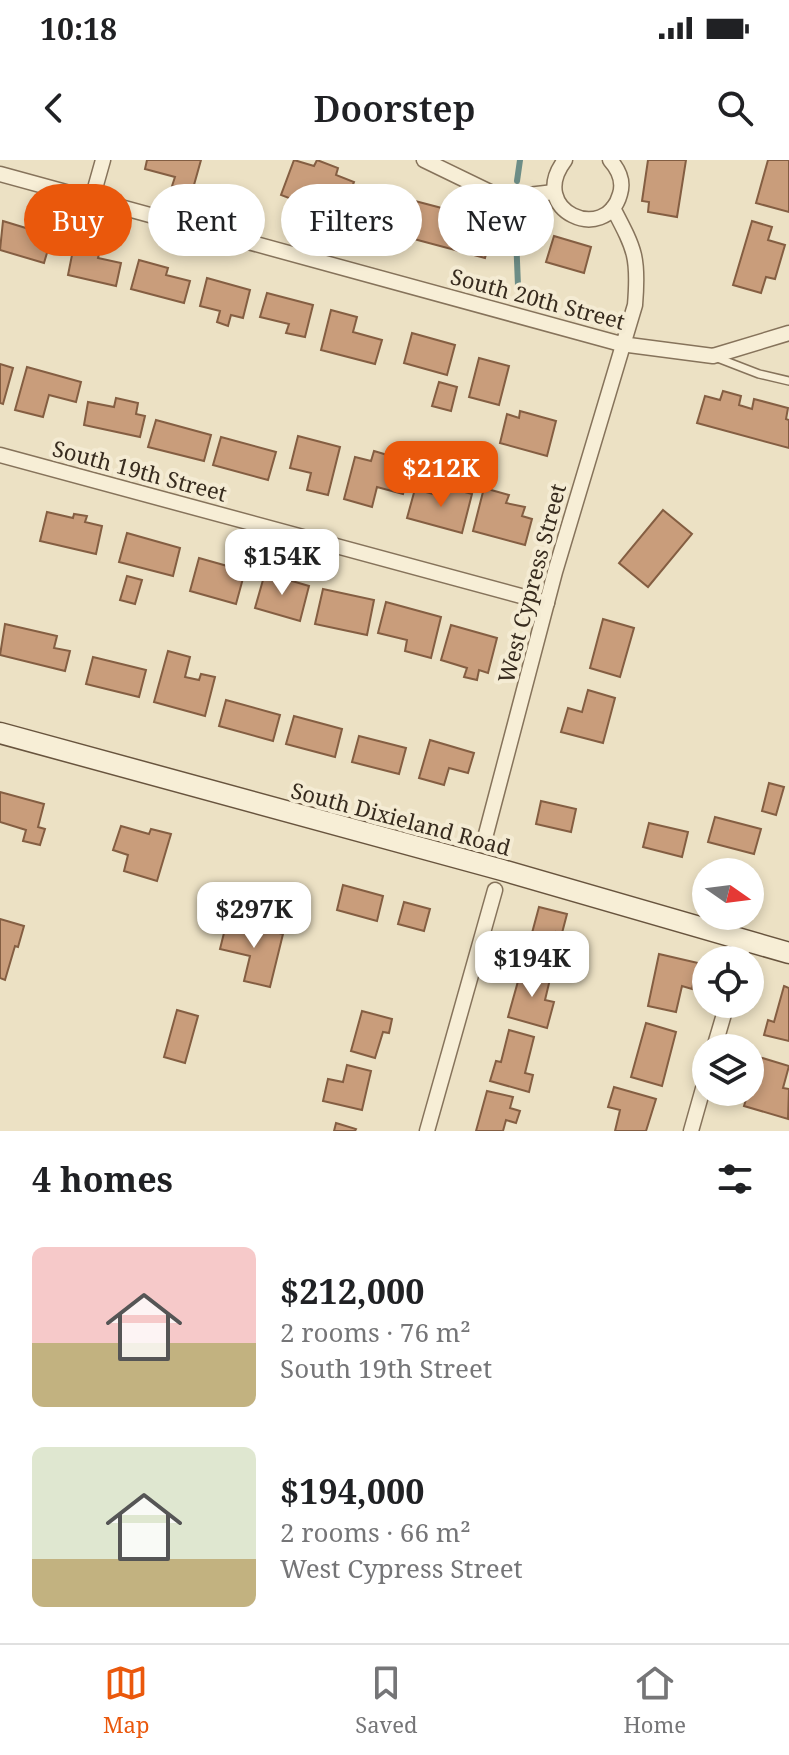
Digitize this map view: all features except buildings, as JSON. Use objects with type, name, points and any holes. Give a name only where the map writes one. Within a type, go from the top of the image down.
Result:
[{"type":"main road","name":"South Dixieland Road","points":[[0,733],[502,870],[730,946]]},
{"type":"main road","name":"South Dixieland Road","points":[[764,951],[789,953]]},
{"type":"street","points":[[96,184],[103,160]]},
{"type":"street","points":[[424,160],[474,184]]},
{"type":"street","points":[[554,184],[565,160]]},
{"type":"street","points":[[554,192],[564,211],[584,220],[604,215],[619,199],[621,188],[620,176],[610,160]]},
{"type":"street","name":"South 20th Street","points":[[0,174],[37,184]]},
{"type":"street","name":"West Cypress Street","points":[[486,834],[547,603],[635,305],[638,273],[635,249],[613,208]]},
{"type":"street","name":"South 20th Street","points":[[132,210],[621,344],[713,356],[789,332]]},
{"type":"street","name":"South 19th Street","points":[[0,455],[547,603]]},
{"type":"street","points":[[427,1131],[495,890]]},
{"type":"street","points":[[691,1131],[698,1106]]},
{"type":"lane","points":[[713,356],[759,374],[789,381]]},
{"type":"waterway","points":[[517,181],[520,160]]},
{"type":"waterway","points":[[517,256],[518,286]]}]
